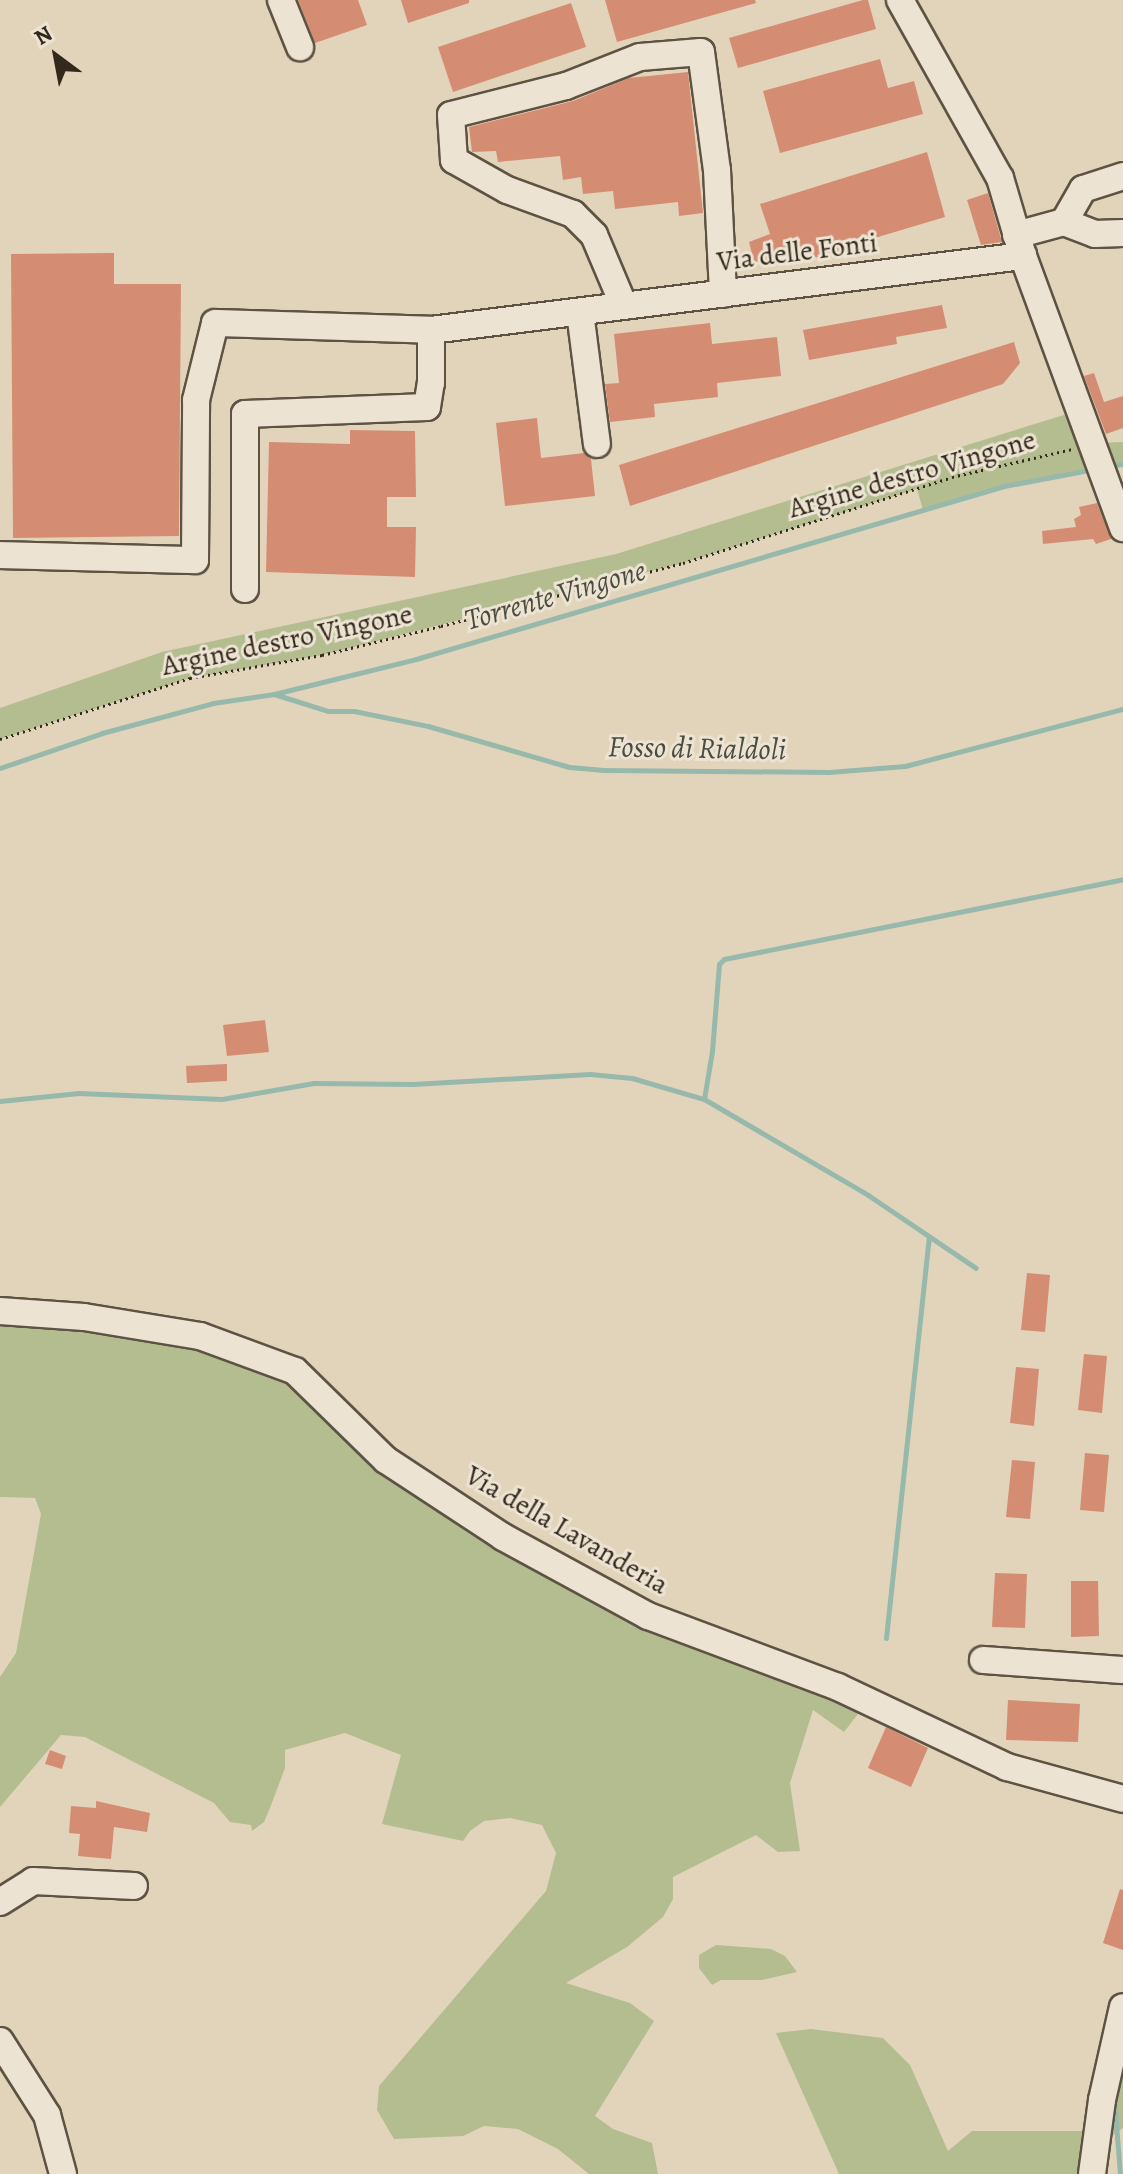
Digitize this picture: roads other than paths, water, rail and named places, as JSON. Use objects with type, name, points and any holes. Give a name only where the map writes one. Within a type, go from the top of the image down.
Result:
[{"type":"street","points":[[281,0],[300,47]]},
{"type":"street","points":[[900,0],[1000,178],[1020,245],[1123,528]]},
{"type":"street","points":[[624,306],[594,235],[573,214],[507,190],[454,160],[451,115],[566,86],[640,57],[701,52],[717,170],[723,294]]},
{"type":"street","points":[[1123,176],[1083,189],[1064,222],[1095,234],[1123,233]]},
{"type":"street","name":"Via delle Fonti","points":[[0,555],[195,560],[196,400],[215,323],[433,330],[723,294],[1020,245],[1064,222]]},
{"type":"street","points":[[580,312],[597,444]]},
{"type":"street","points":[[245,589],[245,414],[427,407],[433,330]]},
{"type":"street","name":"Via della Lavanderia","points":[[0,1311],[84,1317],[200,1336],[295,1371],[386,1460],[503,1537],[648,1616],[838,1687],[1007,1767],[1123,1799]]},
{"type":"street","points":[[983,1660],[1123,1670]]},
{"type":"street","points":[[0,1902],[33,1881],[134,1886]]},
{"type":"street","points":[[1092,2174],[1102,2100],[1123,2007]]},
{"type":"street","points":[[0,2041],[47,2115],[63,2174]]},
{"type":"waterway","name":"Torrente Vingone","points":[[1108,466],[1123,464]]},
{"type":"waterway","name":"Torrente Vingone","points":[[0,768],[102,733],[213,703],[274,694],[416,659],[1004,486],[1095,469]]},
{"type":"waterway","name":"Fosso di Rialdoli","points":[[274,694],[328,711],[354,711],[428,726],[569,767],[604,770],[829,772],[905,766],[1123,709]]},
{"type":"waterway","points":[[704,1099],[712,1051],[719,964],[724,959],[1123,879]]},
{"type":"waterway","points":[[0,1101],[79,1093],[222,1099],[314,1083],[413,1084],[590,1074],[632,1078],[704,1099],[868,1195],[976,1268]]},
{"type":"waterway","points":[[886,1638],[929,1236]]},
{"type":"waterway","points":[[1114,2099],[1120,2174]]}]
